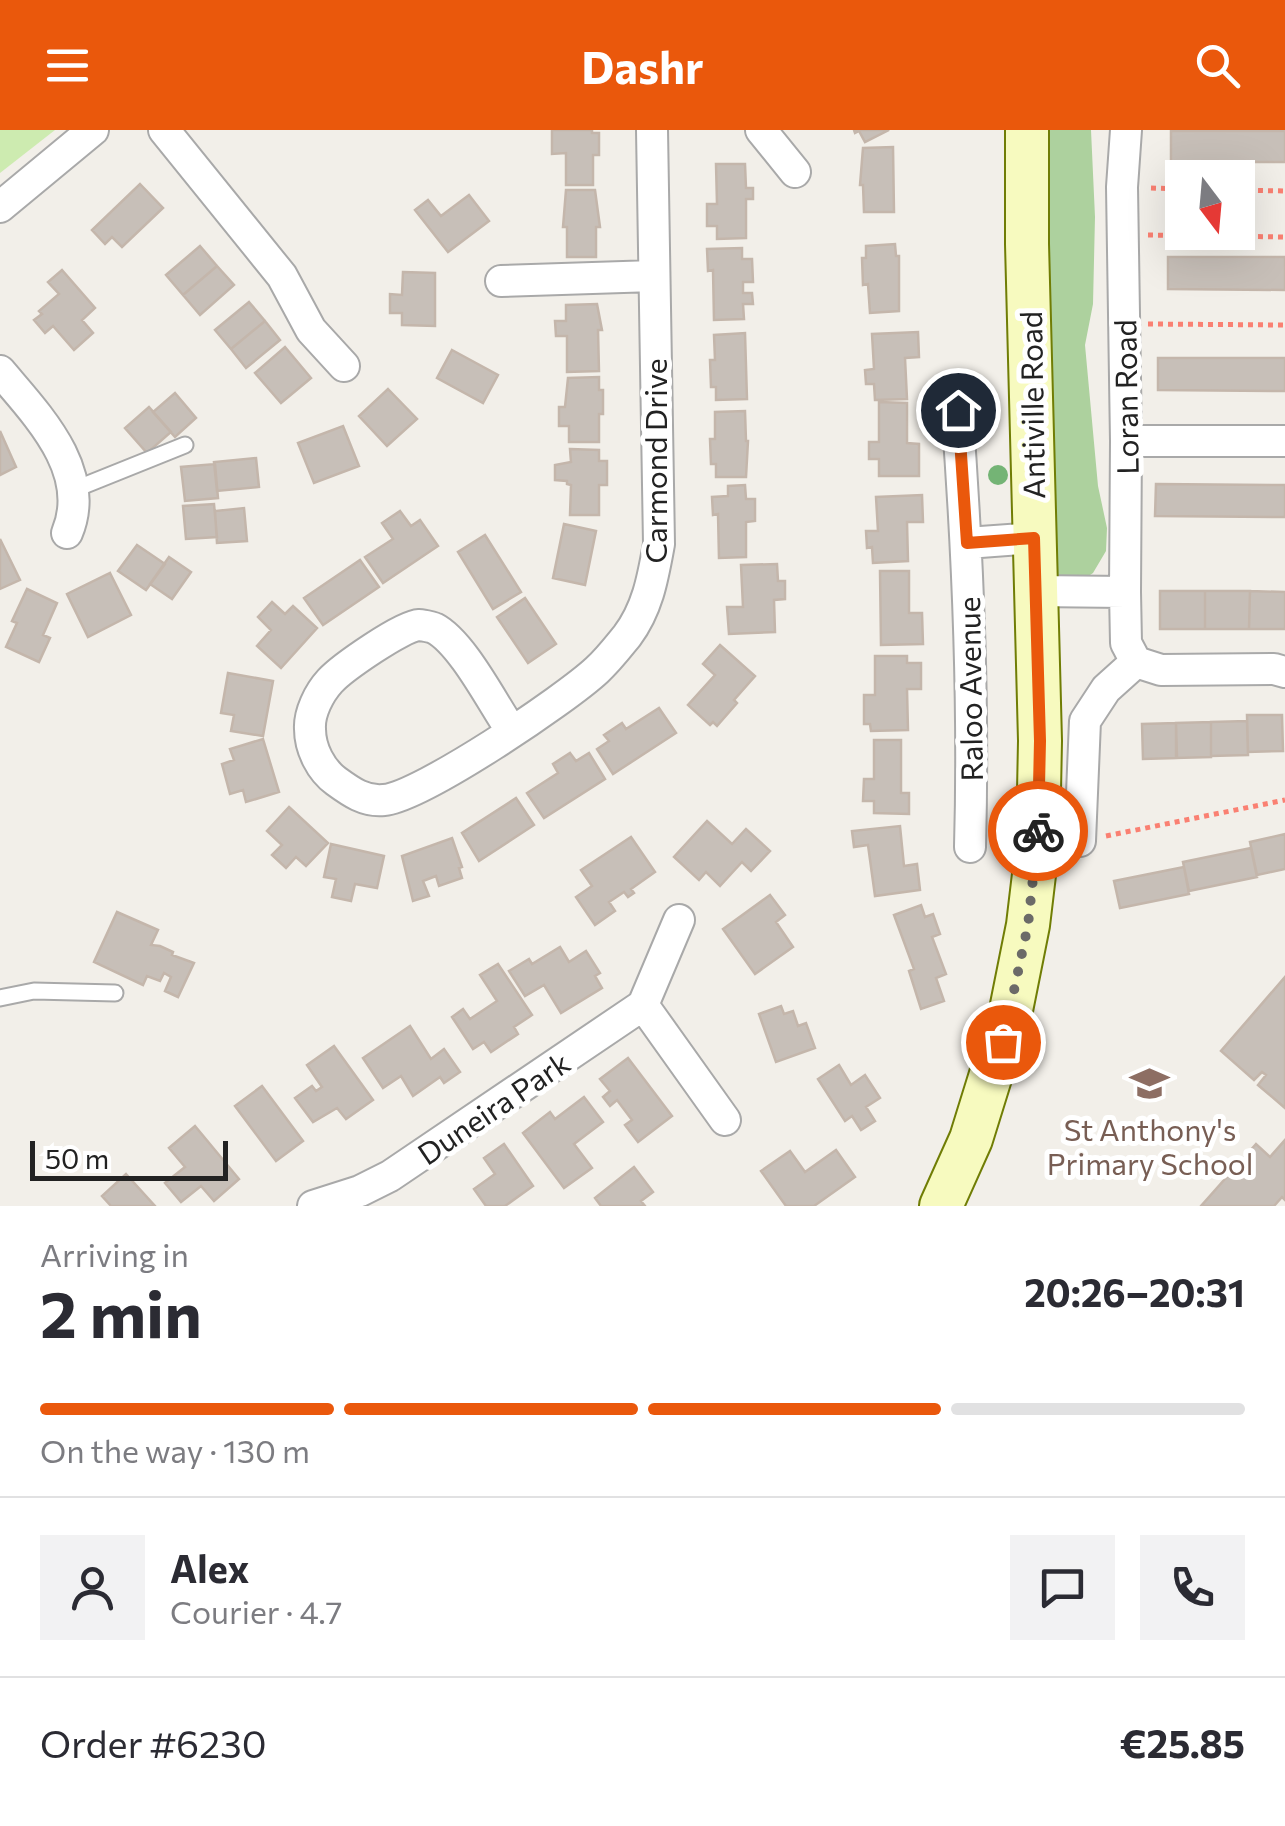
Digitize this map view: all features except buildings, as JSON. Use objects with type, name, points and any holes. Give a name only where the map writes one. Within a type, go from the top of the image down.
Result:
[{"type":"street","points":[[0,207],[93,130]]},
{"type":"street","points":[[164,130],[282,276],[310,330],[344,366]]},
{"type":"street","name":"Carmond Drive","points":[[511,730],[452,642],[433,627],[418,625],[396,634],[331,679],[316,701],[309,728],[314,751],[328,775],[356,796],[390,800],[418,790],[511,730],[599,668],[630,632],[651,592],[659,544],[652,130]]},
{"type":"street","points":[[760,130],[795,172]]},
{"type":"street","name":"Antiville Road","points":[[942,1206],[994,1074],[1012,1010],[1038,840],[1040,741],[1034,591],[1028,130]]},
{"type":"street","name":"Loran Road","points":[[1126,130],[1125,592],[1126,643],[1136,662]]},
{"type":"street","points":[[501,281],[654,276]]},
{"type":"street","points":[[0,372],[52,436],[73,490],[74,513],[67,533]]},
{"type":"street","name":"Raloo Avenue","points":[[958,410],[967,543],[970,847]]},
{"type":"street","points":[[1126,441],[1285,442]]},
{"type":"street","points":[[967,543],[1034,538]]},
{"type":"street","points":[[1034,591],[1125,592]]},
{"type":"street","points":[[1080,840],[1084,721],[1106,689],[1136,662],[1161,670],[1281,671]]},
{"type":"street","points":[[679,920],[644,1005],[725,1120]]},
{"type":"street","name":"Duneira Park","points":[[331,1204],[390,1176],[644,1005]]},
{"type":"lane","points":[[73,490],[185,444]]},
{"type":"lane","points":[[0,998],[34,991],[115,993]]},
{"type":"path","points":[[1255,191],[1285,192]]},
{"type":"path","points":[[1123,235],[1285,237]]},
{"type":"path","points":[[1124,324],[1285,325]]},
{"type":"path","points":[[1080,840],[1285,800]]},
{"type":"green space","points":[[0,130],[55,130],[0,173]]},
{"type":"green space","points":[[1037,130],[1091,130],[1093,304],[1085,345],[1098,486],[1107,528],[1106,551],[1093,573],[1081,581],[1063,580],[1048,563]]},
{"type":"way so far","points":[[1003,1042],[1028,925],[1038,831]]},
{"type":"place","name":"St Anthony's Primary School","points":[[1150,1084]]},
{"type":"route","points":[[958,410],[967,543],[1034,538],[1040,741],[1038,831]]}]
